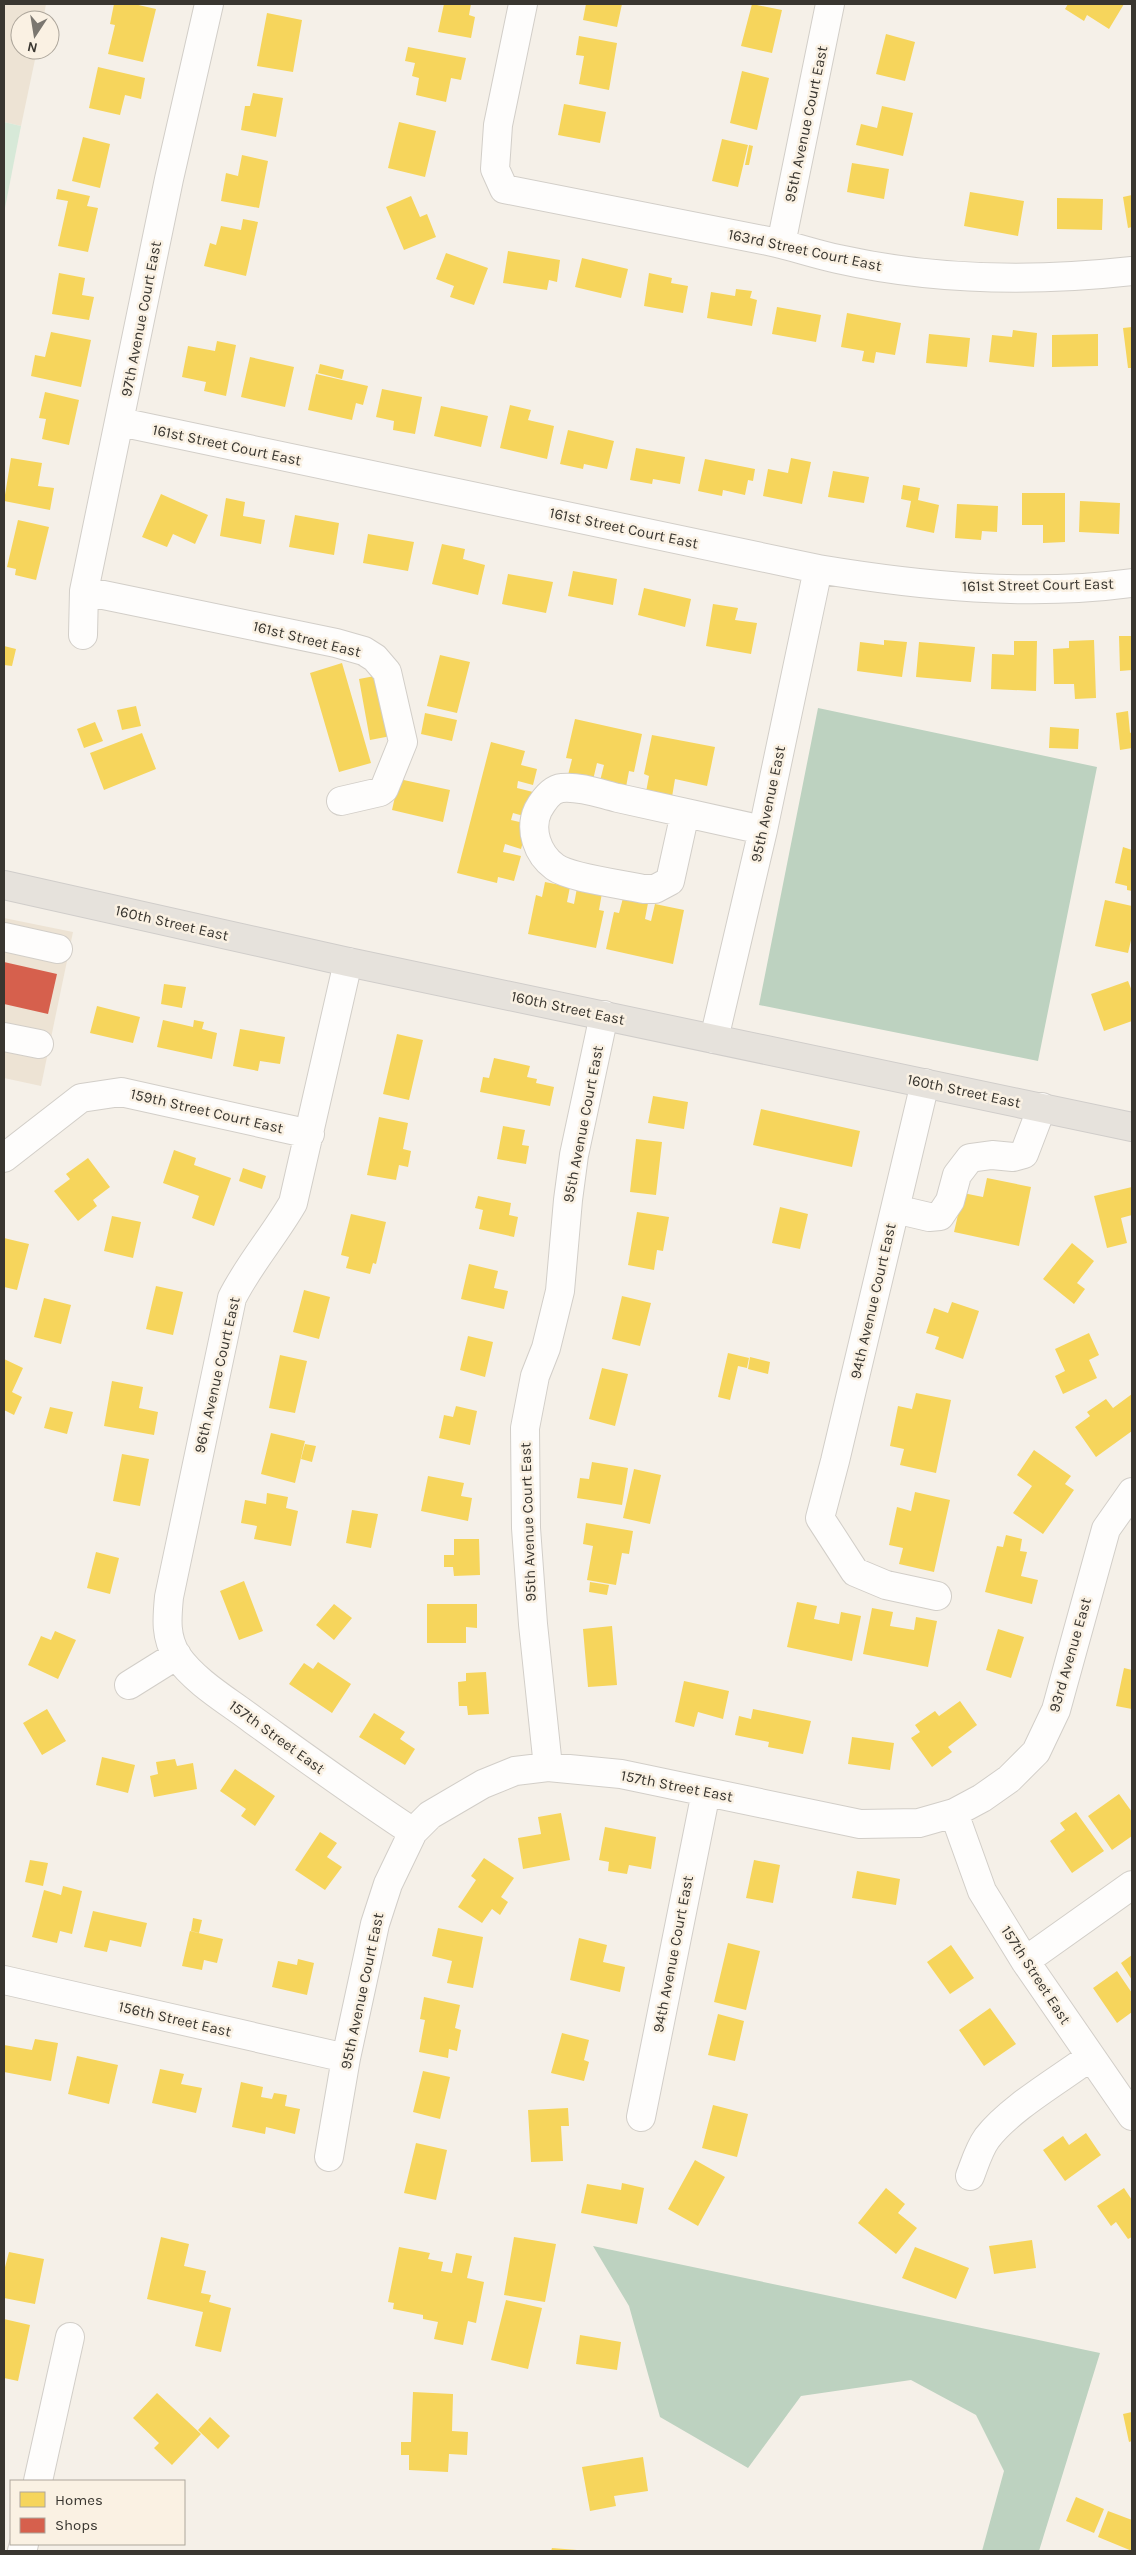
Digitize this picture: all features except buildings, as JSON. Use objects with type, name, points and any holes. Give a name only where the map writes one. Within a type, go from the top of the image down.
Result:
[{"type":"main road","name":"160th Street East","points":[[4,885],[348,962],[1132,1127]]},
{"type":"street","name":"97th Avenue Court East","points":[[83,635],[84,591],[169,179],[209,4]]},
{"type":"street","name":"163rd Street Court East","points":[[523,4],[498,125],[494,169],[504,189],[781,244],[838,260],[959,276],[1018,280],[1132,271]]},
{"type":"street","name":"95th Avenue Court East","points":[[781,244],[830,4]]},
{"type":"street","name":"161st Street Court East","points":[[120,422],[818,569],[928,584],[990,589],[1075,587],[1132,583]]},
{"type":"street","name":"95th Avenue East","points":[[714,1039],[763,830],[818,569]]},
{"type":"street","name":"161st Street East","points":[[84,591],[336,643],[364,651],[375,658],[387,672],[403,742],[384,789],[380,792],[340,801]]},
{"type":"street","points":[[686,813],[670,880],[655,889],[643,889],[571,873],[555,867],[538,844],[533,829],[535,816],[542,802],[552,792],[562,788],[686,813],[763,830]]},
{"type":"street","points":[[4,937],[58,949]]},
{"type":"street","name":"96th Avenue Court East","points":[[177,1655],[169,1640],[167,1624],[169,1597],[227,1318],[232,1298],[245,1272],[281,1224],[293,1203],[348,962]]},
{"type":"street","name":"95th Avenue Court East","points":[[548,1767],[533,1624],[527,1537],[525,1428],[536,1376],[546,1348],[560,1291],[574,1155],[604,1015]]},
{"type":"street","points":[[4,1037],[39,1044]]},
{"type":"street","name":"94th Avenue Court East","points":[[925,1083],[838,1452],[820,1518],[855,1572],[886,1585],[937,1596]]},
{"type":"street","name":"159th Street Court East","points":[[4,1158],[81,1098],[121,1092],[310,1134]]},
{"type":"street","points":[[895,1209],[929,1217],[940,1216],[950,1200],[957,1175],[970,1158],[992,1155],[1013,1158],[1024,1154],[1042,1108]]},
{"type":"street","name":"93rd Avenue East","points":[[954,1813],[982,1798],[1009,1779],[1036,1752],[1056,1710],[1106,1529],[1132,1492]]},
{"type":"street","points":[[129,1685],[177,1655]]},
{"type":"street","name":"157th Street East","points":[[177,1655],[210,1688],[356,1794],[413,1832],[438,1810],[482,1784],[515,1771],[548,1767],[621,1774],[860,1824],[919,1823],[954,1813],[982,1891],[1025,1961],[1132,2116]]},
{"type":"street","name":"94th Avenue Court East","points":[[641,2117],[706,1792]]},
{"type":"street","name":"95th Avenue Court East","points":[[330,2157],[346,2058],[375,1924],[388,1884],[413,1832]]},
{"type":"street","points":[[1025,1961],[1132,1885]]},
{"type":"street","name":"156th Street East","points":[[4,1980],[346,2058]]},
{"type":"street","points":[[970,2176],[979,2152],[987,2138],[1008,2117],[1090,2057]]},
{"type":"street","points":[[38,2480],[70,2337]]},
{"type":"shaded area","points":[[4,4],[46,4],[45,10],[10,10],[10,60],[35,60],[21,126],[4,122]]},
{"type":"shaded area","points":[[4,918],[73,932],[41,1086],[4,1078]]},
{"type":"green space","points":[[4,122],[21,126],[4,213]]},
{"type":"green space","points":[[818,708],[1097,767],[1038,1061],[759,1005]]},
{"type":"green space","points":[[593,2246],[1100,2353],[1039,2551],[982,2551],[1004,2471],[976,2415],[911,2380],[801,2396],[748,2468],[660,2417],[629,2306]]}]
